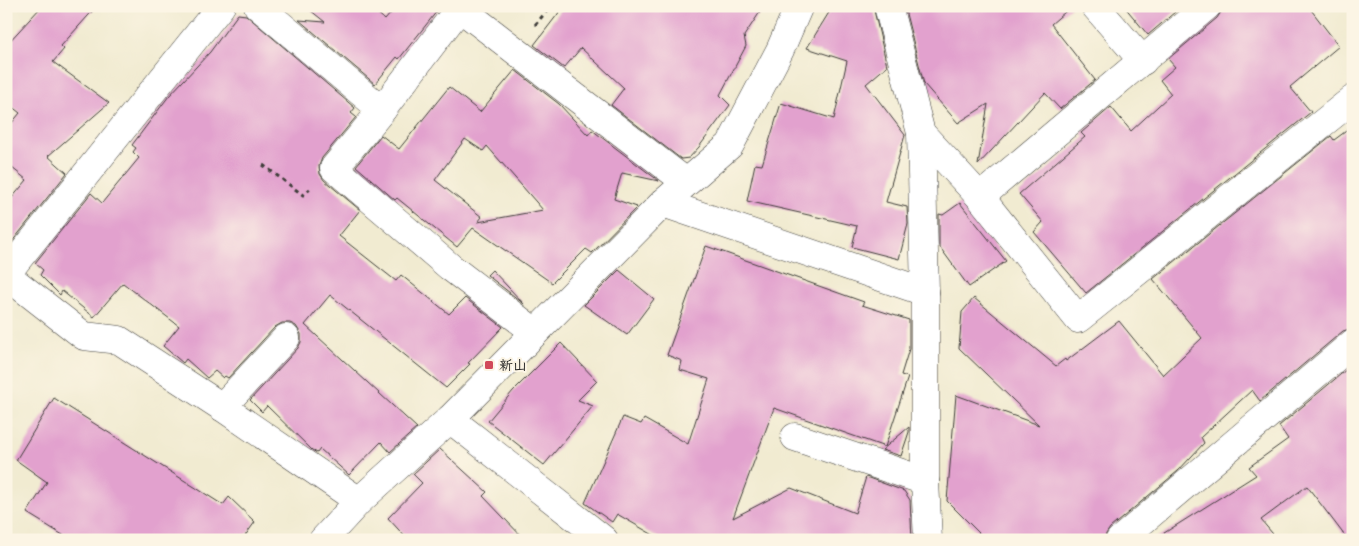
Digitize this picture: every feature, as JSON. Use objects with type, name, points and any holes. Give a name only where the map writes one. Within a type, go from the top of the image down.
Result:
[{"type":"street","points":[[221,6],[9,283],[84,336],[119,340],[222,407],[359,501]]},
{"type":"street","points":[[258,6],[382,110]]},
{"type":"street","points":[[323,540],[359,501],[450,419],[663,203],[730,145],[780,50],[798,6]]},
{"type":"street","points":[[888,6],[921,133],[925,292],[925,481],[928,540]]},
{"type":"street","points":[[1095,6],[1143,61]]},
{"type":"street","points":[[980,197],[1206,6]]},
{"type":"street","points":[[535,332],[450,267],[334,168],[382,110],[460,7],[686,182]]},
{"type":"street","points":[[921,133],[980,197],[1078,320],[1353,99]]},
{"type":"street","points":[[663,203],[925,292]]},
{"type":"street","points":[[222,407],[286,338]]},
{"type":"street","points":[[1120,540],[1353,343]]},
{"type":"street","points":[[450,419],[604,540]]},
{"type":"street","points":[[795,436],[925,481]]},
{"type":"path","points":[[263,165],[303,195],[334,168]]},
{"type":"building","points":[[42,6],[97,6],[61,46],[64,49],[53,62],[109,103],[48,156],[67,173],[11,243],[6,238],[6,205],[27,180],[6,163],[6,130],[20,113],[6,102],[6,45]]},
{"type":"building","points":[[305,6],[370,6],[385,20],[397,6],[441,6],[399,59],[397,57],[375,84],[299,20],[325,22]]},
{"type":"building","points":[[564,6],[764,6],[744,36],[746,46],[720,95],[730,105],[699,147],[689,158],[681,159],[611,105],[624,88],[581,48],[564,68],[534,45]]},
{"type":"building","points":[[833,6],[873,6],[887,66],[866,84],[905,135],[886,202],[907,207],[908,224],[899,259],[852,247],[857,226],[747,201],[755,164],[762,165],[781,103],[834,119],[847,61],[807,48]]},
{"type":"building","points":[[904,6],[1072,6],[1051,24],[1095,80],[1060,109],[1045,93],[978,165],[988,104],[958,123],[924,84]]},
{"type":"building","points":[[1124,6],[1182,6],[1148,35]]},
{"type":"building","points":[[1222,6],[1308,6],[1339,46],[1290,87],[1311,112],[1086,293],[1034,232],[1043,222],[1019,194],[1085,137],[1081,133],[1111,107],[1131,131],[1171,94],[1160,80],[1175,67],[1168,59],[1217,18]]},
{"type":"building","points":[[238,14],[246,15],[355,108],[351,113],[356,117],[322,158],[319,166],[320,174],[324,180],[360,210],[339,236],[396,281],[401,275],[449,314],[465,298],[503,327],[446,388],[330,295],[305,325],[417,428],[390,452],[381,442],[349,475],[320,449],[317,453],[312,450],[267,406],[262,412],[250,400],[298,348],[301,342],[301,334],[296,326],[290,323],[282,323],[275,327],[228,378],[225,376],[223,378],[215,371],[207,378],[186,359],[183,363],[163,346],[179,326],[123,283],[94,317],[62,291],[60,295],[40,275],[43,270],[35,263],[91,193],[102,203],[139,158],[133,152],[136,148],[132,145],[169,96],[210,52]]},
{"type":"building","points":[[515,70],[559,104],[588,135],[592,130],[659,181],[622,173],[614,199],[637,207],[592,253],[586,249],[552,283],[473,228],[457,247],[397,198],[395,200],[356,166],[381,135],[399,149],[449,87],[480,112]],"holes":[[[465,139],[483,151],[487,146],[543,210],[478,222],[482,217],[435,180]]]},
{"type":"building","points":[[1353,126],[1353,328],[1343,331],[1260,401],[1252,390],[1201,437],[1204,443],[1178,471],[1110,528],[1105,540],[986,540],[947,501],[956,395],[1039,425],[959,348],[962,312],[974,298],[1056,366],[1065,359],[1066,361],[1119,321],[1163,375],[1202,338],[1153,279],[1331,136],[1334,140]]},
{"type":"building","points":[[960,203],[1006,261],[969,287],[939,246],[939,214],[943,215]]},
{"type":"building","points":[[706,246],[864,302],[862,305],[909,320],[909,349],[901,375],[908,377],[885,447],[774,408],[733,518],[791,488],[855,513],[866,477],[904,491],[910,500],[912,540],[662,540],[617,514],[612,522],[585,503],[623,417],[641,424],[644,419],[688,444],[709,379],[680,370],[682,361],[667,355]]},
{"type":"building","points":[[492,270],[524,304],[487,275]]},
{"type":"building","points":[[619,270],[654,299],[627,335],[584,305]]},
{"type":"building","points":[[561,343],[597,381],[578,400],[593,406],[544,465],[488,421],[513,391]]},
{"type":"building","points":[[1353,364],[1353,540],[1348,540],[1307,486],[1261,520],[1278,540],[1153,540],[1256,475],[1249,467],[1288,439],[1279,426]]},
{"type":"building","points":[[54,398],[223,505],[229,497],[255,522],[242,540],[71,540],[27,513],[47,482],[16,460]]},
{"type":"building","points":[[909,427],[901,456],[882,450]]},
{"type":"building","points":[[440,449],[487,492],[483,496],[525,540],[408,540],[388,518],[422,483],[413,474]]},
{"type":"place","name":"新山","points":[[489,365]]}]
